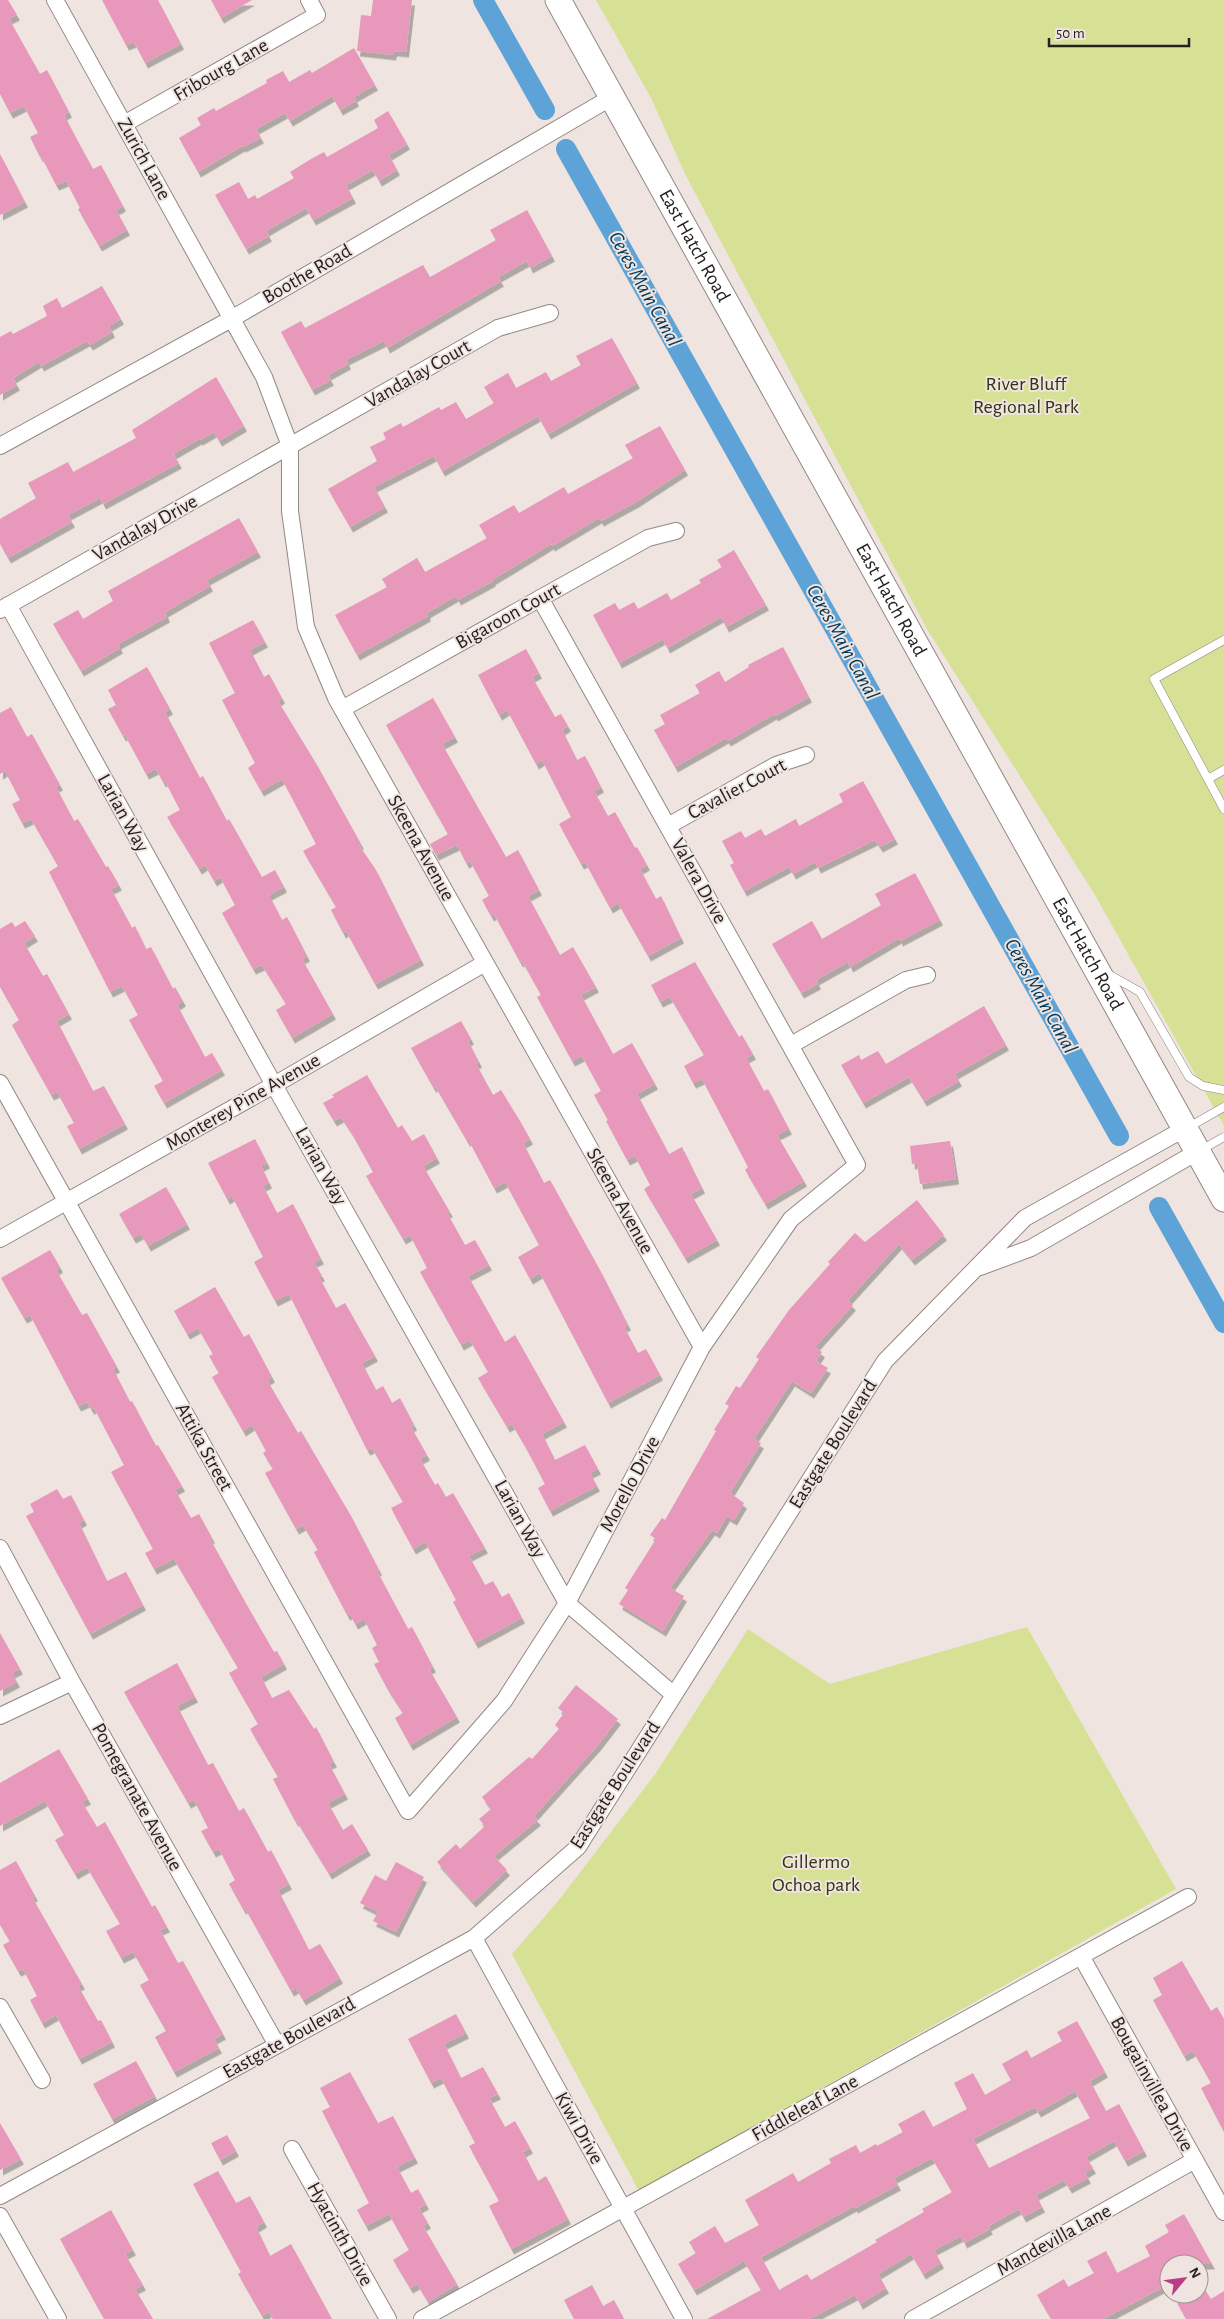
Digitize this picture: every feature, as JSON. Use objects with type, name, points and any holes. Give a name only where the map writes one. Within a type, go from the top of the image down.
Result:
[{"type":"main road","name":"East Hatch Road","points":[[558,0],[1224,1199]]},
{"type":"street","name":"Zurich Lane","points":[[55,0],[233,318]]},
{"type":"street","name":"Fribourg Lane","points":[[124,124],[317,15],[309,0]]},
{"type":"street","name":"Boothe Road","points":[[0,446],[233,318],[612,98]]},
{"type":"street","name":"Vandalay Court","points":[[290,446],[498,328],[550,312]]},
{"type":"street","name":"Skeena Avenue","points":[[233,318],[264,377],[290,446],[290,512],[306,627],[342,709],[702,1347]]},
{"type":"street","name":"Vandalay Drive","points":[[4,607],[290,446]]},
{"type":"street","name":"Bigaroon Court","points":[[342,709],[648,538],[676,531]]},
{"type":"street","name":"Valera Drive","points":[[540,598],[857,1165]]},
{"type":"street","name":"Larian Way","points":[[4,607],[567,1603],[674,1695]]},
{"type":"street","name":"Cavalier Court","points":[[668,826],[776,765],[806,755]]},
{"type":"street","name":"Monterey Pine Avenue","points":[[0,1239],[274,1085],[485,963]]},
{"type":"street","points":[[791,1046],[906,980],[927,975]]},
{"type":"street","name":"Attika Street","points":[[0,1083],[408,1811]]},
{"type":"street","name":"Eastgate Boulevard","points":[[0,2196],[474,1938],[578,1847],[885,1361],[1025,1218],[1184,1129]]},
{"type":"street","name":"Eastgate Boulevard","points":[[973,1270],[1031,1248],[1197,1152]]},
{"type":"street","name":"Morello Drive","points":[[408,1811],[504,1701],[567,1603],[702,1347],[791,1219],[857,1165]]},
{"type":"street","name":"Pomegranate Avenue","points":[[0,1548],[72,1682],[277,2045]]},
{"type":"street","points":[[0,1716],[72,1682]]},
{"type":"street","name":"Fiddleleaf Lane","points":[[422,2319],[1188,1897]]},
{"type":"street","name":"Kiwi Drive","points":[[474,1938],[684,2319]]},
{"type":"street","name":"Bougainvillea Drive","points":[[1080,1956],[1224,2212]]},
{"type":"street","points":[[0,2007],[42,2080]]},
{"type":"street","name":"Hyacinth Drive","points":[[292,2149],[388,2319]]},
{"type":"street","name":"Mandevilla Lane","points":[[912,2319],[1195,2160]]},
{"type":"street","points":[[0,2216],[58,2319]]},
{"type":"lane","points":[[1224,640],[1154,679],[1224,809]]},
{"type":"lane","points":[[1208,779],[1224,770]]},
{"type":"lane","points":[[1096,967],[1140,992],[1189,1077],[1203,1086],[1224,1090]]},
{"type":"lane","points":[[1184,1129],[1224,1107]]},
{"type":"lane","points":[[1197,1152],[1224,1137]]},
{"type":"green space","name":"River Bluff Regional Park","points":[[596,0],[1224,0],[1224,1126],[1095,895],[927,629],[686,176],[651,98]]},
{"type":"green space","name":"Gillermo Ochoa park","points":[[1027,1627],[1176,1889],[639,2191],[512,1954],[559,1900],[656,1773],[748,1629],[830,1684]]},
{"type":"building","points":[[0,0],[8,0],[17,15],[9,19],[40,74],[47,70],[69,112],[64,115],[93,169],[101,165],[123,206],[116,210],[127,230],[99,246],[78,209],[80,208],[66,181],[56,185],[40,157],[30,137],[38,133],[24,106],[10,113],[0,94]]},
{"type":"building","points":[[102,0],[158,0],[181,44],[145,63],[134,42],[126,45]]},
{"type":"building","points":[[211,0],[252,0],[221,18]]},
{"type":"building","points":[[373,0],[412,0],[406,52],[394,51],[393,55],[357,51],[361,15],[371,16]]},
{"type":"building","points":[[354,48],[375,85],[354,97],[356,101],[340,110],[332,96],[290,121],[285,113],[256,129],[261,138],[242,146],[198,172],[179,138],[201,125],[197,118],[214,108],[216,111],[267,83],[266,80],[283,71],[289,82],[310,70],[312,73]]},
{"type":"building","points":[[388,111],[407,144],[389,155],[397,170],[379,181],[373,170],[346,185],[353,198],[313,220],[306,208],[266,231],[269,236],[246,249],[215,195],[239,182],[248,199],[255,195],[257,199],[294,178],[290,172],[311,159],[324,152],[327,157],[378,128],[374,120]]},
{"type":"building","points":[[0,154],[25,202],[0,215]]},
{"type":"building","points":[[527,210],[552,256],[530,268],[527,261],[498,277],[501,281],[387,348],[384,341],[346,360],[348,364],[328,375],[331,380],[312,390],[281,332],[301,321],[305,328],[423,265],[430,277],[496,240],[490,230]]},
{"type":"building","points":[[102,286],[121,319],[109,326],[112,332],[90,345],[87,341],[41,366],[39,362],[13,378],[17,385],[0,395],[0,337],[11,331],[13,334],[47,316],[43,306],[57,298],[62,308]]},
{"type":"building","points":[[612,338],[637,383],[548,434],[538,416],[442,471],[434,456],[374,487],[385,507],[350,527],[328,489],[377,461],[370,447],[386,439],[383,433],[401,423],[403,427],[439,407],[441,410],[456,402],[466,419],[494,403],[484,387],[508,373],[516,388],[546,372],[551,381],[581,365],[576,356]]},
{"type":"building","points":[[216,377],[244,426],[219,441],[214,432],[199,439],[173,454],[179,463],[103,504],[100,498],[68,515],[72,522],[8,558],[0,544],[0,519],[36,498],[28,483],[68,462],[73,472],[136,438],[132,430]]},
{"type":"building","points":[[660,426],[685,470],[636,502],[601,521],[599,518],[552,546],[551,544],[493,581],[458,600],[456,596],[427,613],[428,616],[357,655],[335,615],[387,587],[382,579],[417,558],[425,572],[487,538],[479,525],[514,505],[519,513],[564,487],[568,494],[633,458],[625,445]]},
{"type":"building","points":[[239,518],[258,552],[207,580],[210,586],[165,612],[167,617],[118,644],[120,648],[81,671],[53,624],[78,610],[83,619],[113,601],[108,591]]},
{"type":"building","points":[[734,550],[766,605],[726,627],[721,617],[667,648],[663,639],[619,663],[593,615],[615,603],[619,610],[634,602],[638,609],[667,593],[671,600],[701,583],[699,580],[722,567],[717,560]]},
{"type":"building","points":[[253,620],[265,642],[250,650],[264,677],[269,674],[282,698],[278,701],[317,765],[361,844],[359,845],[376,870],[421,960],[375,984],[346,931],[343,933],[331,910],[336,907],[303,851],[316,844],[282,779],[261,791],[248,768],[255,763],[222,700],[235,693],[209,643]]},
{"type":"building","points":[[783,647],[809,697],[775,716],[774,714],[728,741],[726,738],[675,767],[654,730],[665,724],[660,715],[700,693],[695,685],[719,671],[725,682],[749,667],[748,665]]},
{"type":"building","points":[[526,649],[539,673],[532,677],[555,717],[561,714],[568,726],[562,730],[577,760],[585,756],[601,787],[594,791],[608,816],[615,812],[635,848],[637,847],[647,865],[640,869],[656,899],[661,896],[681,938],[648,956],[618,903],[610,908],[585,862],[581,864],[559,824],[571,817],[542,760],[536,764],[507,710],[499,715],[478,675]]},
{"type":"building","points":[[147,667],[170,709],[165,712],[200,778],[203,776],[227,821],[229,819],[262,877],[275,870],[284,887],[269,895],[282,920],[287,917],[307,956],[302,959],[333,1014],[292,1038],[276,1010],[286,1004],[262,965],[253,969],[222,913],[235,905],[220,877],[214,881],[205,865],[199,869],[167,817],[180,810],[165,781],[163,782],[156,769],[146,774],[125,735],[123,736],[108,709],[116,705],[108,690]]},
{"type":"building","points":[[433,698],[455,737],[442,744],[506,857],[518,850],[539,890],[528,896],[560,955],[573,947],[596,987],[581,995],[613,1054],[632,1043],[655,1084],[637,1094],[669,1154],[682,1147],[702,1188],[691,1194],[717,1240],[685,1258],[644,1189],[650,1185],[635,1156],[627,1160],[606,1121],[608,1120],[594,1095],[601,1091],[582,1056],[572,1061],[537,997],[541,995],[522,961],[520,962],[494,914],[491,916],[482,900],[489,896],[470,861],[466,863],[457,845],[436,855],[430,844],[448,834],[386,725]]},
{"type":"building","points":[[11,707],[27,737],[32,734],[60,785],[56,787],[74,821],[78,819],[106,867],[108,866],[119,885],[111,889],[132,928],[135,926],[146,949],[151,947],[173,989],[175,987],[183,1001],[177,1005],[205,1057],[212,1053],[222,1070],[164,1103],[154,1086],[163,1081],[129,1020],[138,1015],[122,986],[110,992],[49,872],[58,866],[31,819],[22,823],[12,804],[20,800],[5,771],[0,774],[0,713]]},
{"type":"building","points":[[863,781],[895,839],[880,847],[875,840],[818,868],[815,862],[793,874],[789,867],[744,891],[730,865],[734,863],[722,841],[741,831],[745,838],[761,829],[765,836],[796,819],[799,826],[843,802],[839,794]]},
{"type":"building","points":[[915,873],[940,920],[900,941],[899,938],[850,967],[848,962],[816,980],[818,984],[801,993],[772,944],[812,921],[822,939],[881,905],[875,894]]},
{"type":"building","points":[[25,921],[35,936],[24,943],[43,976],[47,974],[69,1014],[57,1021],[93,1091],[104,1086],[125,1124],[79,1149],[67,1126],[74,1123],[57,1092],[51,1095],[12,1025],[19,1020],[0,987],[0,929],[12,922],[15,927]]},
{"type":"building","points":[[695,962],[739,1037],[742,1035],[753,1054],[746,1058],[764,1091],[768,1089],[789,1129],[777,1135],[804,1181],[765,1204],[745,1170],[748,1167],[702,1079],[693,1083],[684,1066],[704,1055],[670,997],[660,1002],[651,985]]},
{"type":"building","points":[[984,1006],[1006,1045],[955,1074],[959,1081],[924,1101],[909,1077],[863,1103],[841,1065],[859,1055],[861,1060],[878,1051],[886,1064]]},
{"type":"building","points":[[461,1021],[471,1039],[468,1041],[479,1062],[476,1064],[493,1095],[501,1090],[520,1121],[530,1139],[523,1143],[544,1183],[550,1180],[601,1272],[628,1325],[624,1327],[638,1353],[646,1349],[660,1375],[608,1403],[540,1273],[530,1279],[518,1257],[539,1245],[505,1182],[494,1188],[469,1141],[467,1141],[435,1086],[433,1087],[411,1048]]},
{"type":"building","points":[[367,1075],[398,1128],[402,1125],[412,1141],[424,1134],[437,1158],[423,1166],[450,1212],[447,1213],[465,1245],[475,1240],[489,1265],[468,1276],[505,1342],[515,1335],[564,1422],[542,1434],[555,1460],[585,1445],[598,1469],[590,1473],[597,1486],[550,1511],[538,1488],[545,1484],[526,1448],[512,1424],[507,1427],[478,1378],[488,1372],[470,1340],[461,1345],[420,1272],[427,1268],[410,1235],[403,1239],[366,1176],[373,1172],[352,1134],[341,1117],[334,1121],[323,1103],[334,1097],[332,1095]]},
{"type":"building","points":[[255,1139],[267,1163],[261,1166],[269,1183],[263,1186],[277,1213],[293,1204],[321,1259],[314,1262],[322,1276],[319,1277],[336,1308],[345,1303],[375,1356],[362,1363],[376,1390],[383,1386],[392,1403],[400,1398],[414,1425],[411,1427],[427,1455],[420,1459],[435,1485],[438,1483],[446,1497],[453,1493],[485,1548],[469,1556],[485,1585],[493,1581],[502,1597],[509,1593],[522,1618],[475,1643],[453,1602],[456,1600],[425,1542],[413,1549],[391,1508],[403,1502],[372,1448],[367,1450],[289,1294],[275,1301],[254,1262],[263,1257],[232,1196],[227,1199],[208,1163]]},
{"type":"building","points":[[950,1141],[956,1179],[920,1184],[917,1163],[912,1164],[910,1146]]},
{"type":"building","points":[[166,1187],[187,1224],[148,1246],[141,1234],[133,1238],[119,1214]]},
{"type":"building","points":[[917,1200],[944,1235],[912,1260],[899,1244],[848,1300],[853,1305],[815,1347],[822,1352],[816,1361],[828,1368],[811,1393],[792,1381],[754,1439],[761,1443],[730,1493],[744,1503],[734,1520],[727,1516],[717,1533],[712,1530],[670,1588],[684,1596],[663,1631],[619,1604],[628,1590],[625,1588],[656,1539],[650,1535],[662,1518],[665,1520],[716,1431],[714,1430],[729,1406],[725,1404],[736,1386],[740,1388],[759,1359],[756,1357],[789,1310],[830,1264],[828,1262],[855,1233],[865,1242]]},
{"type":"building","points":[[50,1250],[60,1267],[56,1270],[82,1315],[87,1313],[117,1367],[113,1369],[130,1402],[132,1401],[156,1446],[158,1445],[182,1486],[175,1490],[191,1518],[199,1514],[212,1538],[210,1539],[244,1600],[274,1652],[277,1651],[284,1664],[261,1677],[272,1698],[289,1690],[314,1729],[316,1727],[334,1762],[329,1764],[345,1794],[328,1803],[343,1830],[352,1824],[368,1850],[329,1874],[295,1821],[273,1779],[278,1777],[250,1729],[258,1724],[229,1673],[238,1668],[174,1559],[154,1569],[145,1553],[153,1549],[111,1472],[124,1465],[94,1408],[91,1409],[87,1402],[78,1406],[30,1315],[24,1318],[1,1278]]},
{"type":"building","points":[[215,1287],[244,1337],[249,1334],[272,1377],[267,1380],[298,1433],[301,1431],[351,1516],[379,1570],[377,1571],[408,1629],[412,1627],[433,1667],[429,1669],[457,1717],[410,1745],[395,1718],[403,1713],[374,1664],[379,1662],[372,1648],[377,1645],[364,1619],[355,1624],[350,1614],[347,1615],[314,1552],[318,1550],[303,1525],[296,1529],[265,1473],[273,1469],[263,1453],[266,1451],[252,1425],[243,1431],[212,1377],[219,1373],[209,1356],[213,1354],[198,1328],[187,1334],[174,1311]]},
{"type":"building","points":[[57,1489],[63,1499],[71,1495],[84,1520],[79,1523],[107,1581],[126,1572],[143,1605],[90,1634],[26,1516],[34,1512],[30,1504]]},
{"type":"building","points":[[0,1633],[20,1669],[12,1673],[17,1682],[0,1691]]},
{"type":"building","points":[[177,1663],[195,1697],[177,1706],[208,1765],[213,1763],[239,1811],[244,1808],[268,1852],[271,1850],[289,1884],[278,1890],[309,1950],[320,1944],[340,1978],[303,2000],[296,1988],[291,1991],[245,1908],[243,1909],[229,1884],[235,1880],[219,1849],[213,1852],[201,1831],[208,1828],[194,1800],[188,1803],[124,1692]]},
{"type":"building","points":[[576,1685],[618,1719],[598,1745],[534,1816],[538,1820],[494,1856],[507,1870],[473,1902],[437,1862],[456,1844],[460,1849],[485,1826],[479,1819],[491,1809],[482,1797],[529,1757],[532,1759],[559,1729],[555,1725],[564,1713],[558,1708]]},
{"type":"building","points":[[59,1749],[88,1799],[82,1802],[97,1827],[105,1822],[152,1907],[155,1905],[167,1927],[160,1930],[178,1963],[183,1961],[223,2034],[214,2039],[219,2048],[174,2072],[155,2037],[166,2031],[140,1985],[149,1980],[133,1952],[121,1958],[106,1931],[120,1924],[87,1867],[75,1874],[55,1840],[64,1835],[45,1801],[0,1826],[0,1783]]},
{"type":"building","points":[[16,1861],[35,1896],[32,1897],[82,1984],[78,1986],[98,2021],[101,2020],[112,2042],[79,2059],[56,2015],[42,2023],[30,2000],[37,1996],[23,1969],[18,1971],[3,1945],[10,1941],[0,1925],[0,1870]]},
{"type":"building","points":[[396,1862],[424,1877],[396,1932],[373,1921],[378,1912],[360,1903],[375,1875],[386,1881]]},
{"type":"building","points":[[1182,1961],[1211,2011],[1217,2007],[1224,2019],[1224,2132],[1201,2088],[1211,2083],[1193,2051],[1184,2056],[1153,2000],[1162,1995],[1153,1978]]},
{"type":"building","points":[[456,2014],[466,2033],[444,2044],[461,2078],[483,2067],[498,2094],[489,2098],[505,2127],[515,2121],[530,2148],[523,2152],[538,2181],[546,2176],[568,2219],[511,2249],[489,2206],[499,2201],[469,2146],[475,2143],[441,2078],[431,2083],[408,2039]]},
{"type":"building","points":[[1077,2021],[1105,2072],[1090,2081],[1106,2111],[1119,2104],[1144,2151],[1125,2161],[1114,2141],[1086,2157],[1093,2168],[1085,2173],[1088,2178],[1069,2188],[1064,2180],[1036,2195],[1042,2207],[1023,2217],[1019,2209],[988,2226],[990,2229],[964,2243],[961,2236],[934,2250],[941,2263],[923,2274],[911,2254],[878,2274],[886,2288],[860,2304],[855,2295],[809,2319],[707,2319],[761,2290],[744,2261],[694,2290],[678,2264],[696,2253],[689,2242],[715,2226],[725,2243],[759,2225],[745,2200],[793,2173],[798,2182],[831,2163],[829,2159],[856,2145],[860,2153],[876,2144],[877,2146],[903,2132],[898,2124],[924,2110],[933,2127],[967,2109],[954,2083],[973,2073],[985,2095],[1011,2080],[1002,2064],[1027,2050],[1031,2058],[1062,2041],[1057,2032]],"holes":[[[1075,2091],[1090,2118],[989,2168],[973,2139],[1035,2107],[1038,2112]],[[932,2158],[952,2192],[922,2209],[924,2212],[875,2240],[877,2242],[811,2280],[807,2274],[779,2290],[761,2257],[854,2206],[855,2208],[898,2185],[894,2178]]]},
{"type":"building","points":[[136,2061],[155,2096],[112,2119],[93,2084]]},
{"type":"building","points":[[350,2072],[378,2123],[393,2116],[415,2158],[397,2167],[411,2193],[418,2189],[426,2204],[419,2208],[428,2223],[423,2226],[457,2284],[428,2302],[417,2284],[410,2288],[393,2260],[409,2250],[389,2214],[366,2226],[357,2210],[369,2203],[322,2111],[330,2107],[320,2088]]},
{"type":"building","points":[[0,2123],[21,2159],[0,2170]]},
{"type":"building","points":[[227,2135],[236,2151],[220,2160],[211,2143]]},
{"type":"building","points":[[218,2171],[236,2203],[250,2196],[264,2222],[256,2227],[270,2256],[291,2244],[332,2319],[273,2319],[269,2312],[262,2316],[238,2274],[241,2272],[193,2184]]},
{"type":"building","points":[[111,2210],[133,2250],[125,2254],[143,2285],[135,2289],[153,2319],[104,2319],[60,2239]]},
{"type":"building","points":[[1184,2214],[1206,2254],[1159,2254],[1159,2289],[1103,2319],[1051,2319],[1037,2295],[1064,2279],[1068,2287],[1094,2273],[1087,2261],[1106,2251],[1117,2273],[1150,2256],[1145,2246],[1169,2232],[1165,2225]]},
{"type":"building","points":[[592,2285],[603,2306],[614,2300],[624,2319],[574,2319],[564,2300]]},
{"type":"building","points":[[1224,2291],[1224,2319],[1186,2319],[1178,2304],[1209,2304],[1209,2296],[1211,2299]]},
{"type":"waterway","name":"Ceres Main Canal","points":[[483,0],[545,110]]},
{"type":"waterway","name":"Ceres Main Canal","points":[[566,149],[1119,1136]]},
{"type":"waterway","name":"Ceres Main Canal","points":[[1159,1207],[1224,1323]]}]
